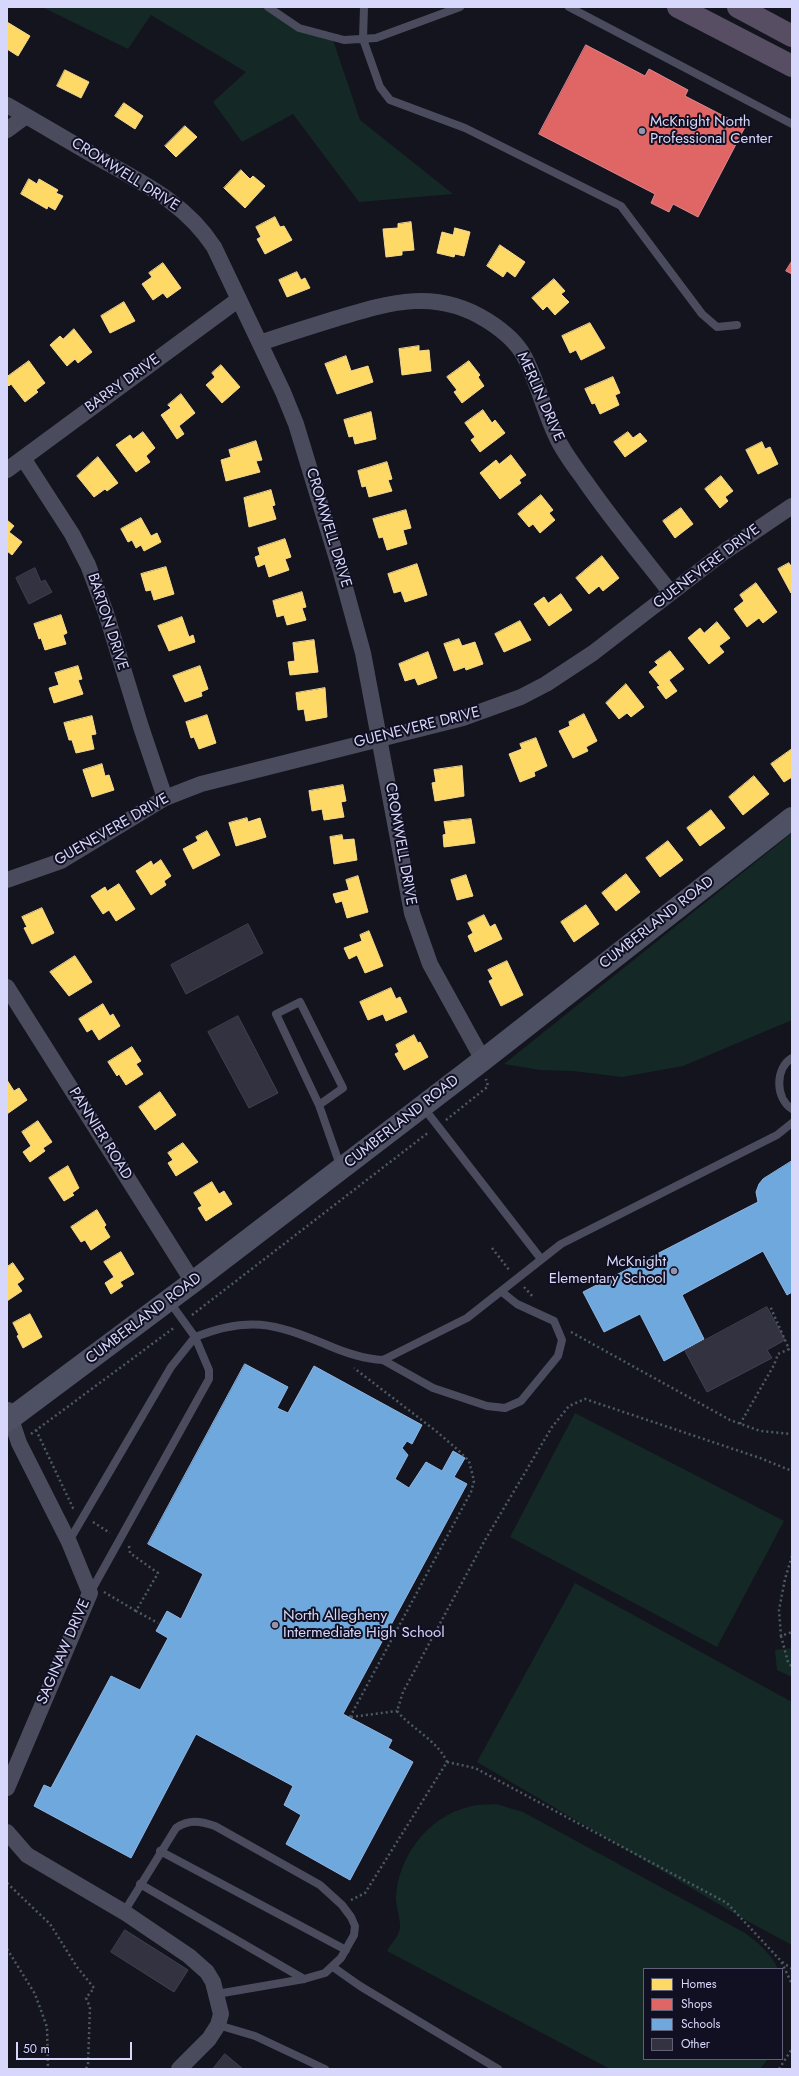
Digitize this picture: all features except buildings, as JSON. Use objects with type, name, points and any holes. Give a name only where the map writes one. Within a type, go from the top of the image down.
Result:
[{"type":"highway","points":[[678,7],[792,66]]},
{"type":"highway","points":[[738,7],[792,36]]},
{"type":"main road","name":"CUMBERLAND ROAD","points":[[8,1416],[169,1301],[479,1063],[792,818]]},
{"type":"street","name":"CROMWELL DRIVE","points":[[7,105],[156,191],[190,216],[203,230],[214,247],[283,392],[310,468],[354,618],[380,738],[412,913],[420,938],[442,988],[479,1063]]},
{"type":"street","points":[[7,130],[26,116]]},
{"type":"street","name":"BARRY DRIVE","points":[[7,470],[239,299]]},
{"type":"street","name":"MERLIN DRIVE","points":[[260,343],[365,310],[407,300],[433,300],[451,304],[481,316],[513,340],[524,356],[548,418],[565,452],[598,500],[671,593]]},
{"type":"street","name":"BARTON DRIVE","points":[[23,458],[72,534],[88,565],[106,613],[141,727],[166,798]]},
{"type":"street","name":"GUENEVERE DRIVE","points":[[7,880],[61,861],[166,798],[202,784],[463,718],[521,697],[546,684],[593,653],[724,552],[792,506]]},
{"type":"street","name":"PANNIER ROAD","points":[[7,987],[193,1282]]},
{"type":"street","name":"SAGINAW DRIVE","points":[[7,1788],[92,1589],[19,1443],[8,1416]]},
{"type":"street","points":[[7,1832],[27,1855],[124,1912],[198,1962],[213,1982],[221,2014],[218,2026],[198,2052],[179,2069]]},
{"type":"lane","points":[[268,7],[299,28],[344,40],[376,38],[460,7]]},
{"type":"lane","points":[[364,7],[363,39],[380,87],[390,100],[465,128],[621,206],[702,314],[716,327],[737,325]]},
{"type":"lane","points":[[569,7],[792,124]]},
{"type":"lane","points":[[319,1105],[342,1088],[300,1002],[276,1014],[319,1105],[341,1169]]},
{"type":"lane","points":[[792,1058],[787,1060],[781,1070],[779,1078],[780,1091],[784,1101],[792,1109]]},
{"type":"lane","points":[[422,1106],[541,1259]]},
{"type":"lane","points":[[69,1542],[171,1367],[195,1337],[216,1329],[236,1325],[267,1324],[295,1332],[340,1351],[371,1360],[383,1360],[467,1318],[502,1292],[516,1278],[561,1244],[777,1135],[792,1122]]},
{"type":"lane","points":[[383,1360],[433,1388],[487,1406],[505,1408],[521,1401],[558,1356],[562,1340],[554,1321],[517,1304],[502,1292]]},
{"type":"lane","points":[[92,1589],[209,1378],[209,1370],[195,1337],[169,1301]]},
{"type":"lane","points":[[124,1912],[160,1851],[176,1828],[184,1822],[203,1822],[215,1826],[312,1879],[342,1905],[351,1917],[354,1926],[354,1935],[346,1950],[333,1967],[316,1976],[304,1979],[217,1994]]},
{"type":"lane","points":[[160,1851],[346,1950]]},
{"type":"lane","points":[[140,1884],[304,1979]]},
{"type":"lane","points":[[333,1967],[360,1986],[498,2069]]},
{"type":"lane","points":[[218,2026],[255,2036],[326,2069]]},
{"type":"path","points":[[19,1443],[184,1321],[488,1086],[488,1081],[479,1063]]},
{"type":"path","points":[[492,1248],[535,1300]]},
{"type":"path","points":[[740,1424],[774,1365],[778,1354],[789,1348],[770,1306]]},
{"type":"path","points":[[554,1321],[740,1424],[760,1431],[792,1434]]},
{"type":"path","points":[[340,1351],[351,1365],[458,1450],[468,1461],[474,1481],[471,1492],[350,1717],[397,1711]]},
{"type":"path","points":[[397,1711],[403,1692],[485,1540],[552,1427],[569,1406],[585,1399],[760,1458],[792,1471]]},
{"type":"path","points":[[36,1430],[73,1508],[120,1539],[129,1546],[130,1554],[158,1573],[136,1611]]},
{"type":"path","points":[[792,1556],[785,1579],[779,1610],[781,1636],[788,1662],[792,1667]]},
{"type":"path","points":[[92,1589],[158,1623]]},
{"type":"path","points":[[781,1636],[792,1632]]},
{"type":"path","points":[[397,1711],[406,1722],[443,1754],[446,1762]]},
{"type":"path","points":[[342,1905],[364,1893],[446,1762]]},
{"type":"path","points":[[446,1762],[475,1768],[727,1903],[781,1961],[792,1969]]},
{"type":"path","points":[[7,1883],[50,1924],[77,1967],[94,1988],[86,1998],[90,2007],[88,2065],[86,2069]]},
{"type":"path","points":[[7,1949],[35,1994],[47,2027],[48,2069]]},
{"type":"path","points":[[781,1961],[792,1984]]},
{"type":"path","points":[[779,2069],[792,2049]]},
{"type":"green space","points":[[42,7],[268,7],[299,28],[332,37],[360,120],[453,194],[359,202],[293,114],[242,142],[213,102],[246,72],[151,15],[128,49]]},
{"type":"green space","points":[[792,833],[792,1020],[683,1066],[622,1077],[573,1071],[540,1070],[504,1064]]},
{"type":"green space","points":[[575,1413],[784,1521],[717,1647],[510,1537]]},
{"type":"green space","points":[[575,1583],[792,1702],[792,1945],[749,1922],[477,1762]]},
{"type":"green space","points":[[792,1648],[792,1677],[777,1670],[775,1650]]},
{"type":"green space","points":[[496,1804],[523,1812],[745,1933],[764,1949],[772,1958],[778,1968],[643,1968],[643,2060],[767,2060],[760,2069],[610,2069],[387,1951],[400,1930],[396,1897],[402,1867],[409,1854],[428,1829],[440,1820],[454,1812],[478,1805]]},
{"type":"place","name":"McKnight North Professional Center","points":[[642,131]]},
{"type":"place","name":"McKnight Elementary School","points":[[674,1271]]},
{"type":"place","name":"North Allegheny Intermediate High School","points":[[275,1625]]}]
